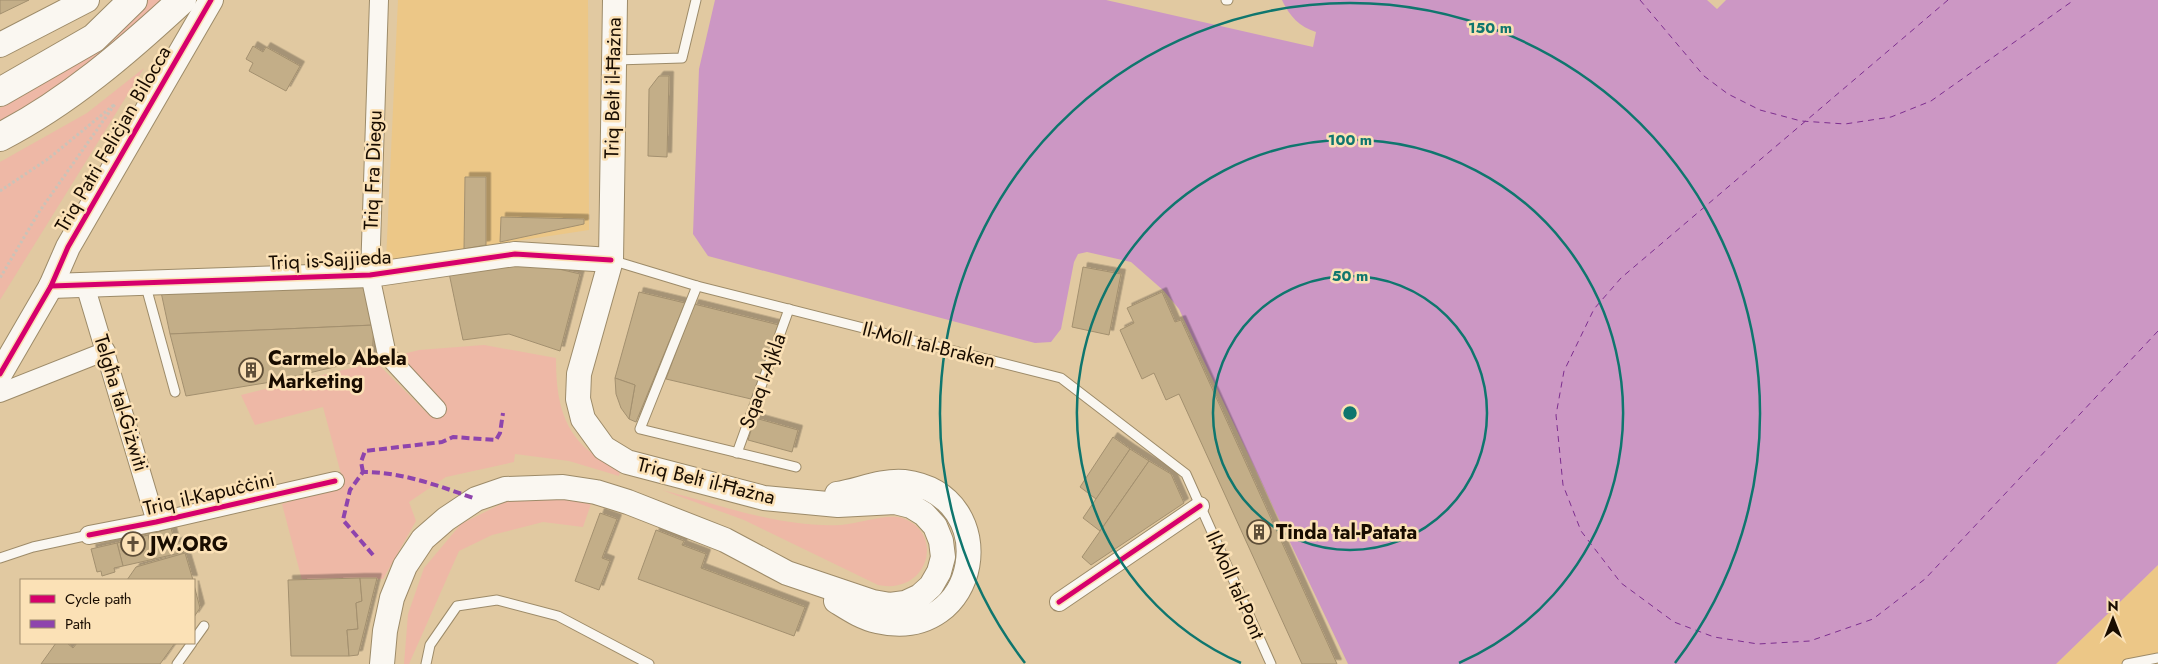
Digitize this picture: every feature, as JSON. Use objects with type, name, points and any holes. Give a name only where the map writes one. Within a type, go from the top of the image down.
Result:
[{"type":"highway","points":[[0,92],[94,38],[133,0]]},
{"type":"highway","points":[[0,136],[28,122],[126,52],[182,0]]},
{"type":"main road","points":[[0,45],[87,0]]},
{"type":"main road","name":"Triq Patri Feliċjan Bilocca","points":[[0,374],[51,286],[68,247],[211,0]]},
{"type":"main road","name":"Triq Belt il-Ħażna","points":[[382,664],[385,631],[392,598],[405,566],[423,539],[446,519],[476,499],[505,489],[562,487],[596,492],[628,502],[725,540],[787,573],[874,602],[890,605],[905,603],[920,596],[931,586],[939,572],[943,557],[941,541],[935,526],[924,514],[911,506],[895,502],[838,505],[764,498],[627,462],[604,448],[583,419],[578,399],[578,374],[611,260],[613,60],[617,3]]},
{"type":"main road","name":"Triq is-Sajjieda","points":[[51,286],[370,275],[515,254],[611,260]]},
{"type":"street","name":"Triq Fra Diegu","points":[[379,0],[370,275],[387,355],[437,409]]},
{"type":"street","name":"Telgħa tal-Ġiżwiti","points":[[85,285],[156,522]]},
{"type":"street","points":[[0,393],[106,351]]},
{"type":"street","name":"Triq il-Kapuċċini","points":[[89,534],[156,522],[335,481]]},
{"type":"street","points":[[1059,602],[1200,506]]},
{"type":"lane","points":[[613,60],[682,58],[696,0]]},
{"type":"lane","name":"Il-Moll tal-Braken","points":[[611,260],[696,286],[1061,378],[1186,474],[1200,506]]},
{"type":"lane","points":[[145,283],[175,392]]},
{"type":"lane","points":[[696,286],[640,429],[796,467]]},
{"type":"lane","name":"Sqaq l-Ajkla","points":[[737,453],[789,309]]},
{"type":"lane","name":"Il-Moll tal-Pont","points":[[1200,506],[1270,664]]},
{"type":"lane","name":"Triq il-Kapuċċini","points":[[0,558],[33,547],[89,534]]},
{"type":"lane","points":[[426,664],[430,645],[457,606],[497,600],[558,616],[649,664]]},
{"type":"lane","points":[[195,639],[204,626]]},
{"type":"lane","points":[[177,664],[192,644]]},
{"type":"lane","points":[[2127,664],[2158,658]]},
{"type":"path","points":[[0,192],[48,159],[115,104],[39,212],[0,278]]},
{"type":"shaded area","points":[[144,0],[161,0],[110,48],[51,95],[0,124],[0,108],[42,84]]},
{"type":"shaded area","points":[[398,0],[588,0],[589,230],[386,261]]},
{"type":"shaded area","points":[[715,0],[1106,0],[1313,47],[1316,32],[1296,20],[1282,0],[1707,0],[1717,9],[1726,0],[2158,0],[2158,565],[2056,664],[1348,664],[1179,309],[1164,291],[1131,262],[1087,252],[1078,254],[1074,262],[1061,329],[1051,342],[1035,343],[708,256],[693,234],[699,69]]},
{"type":"shaded area","points":[[144,68],[0,300],[0,162],[87,113]]},
{"type":"shaded area","points":[[484,345],[556,358],[557,384],[566,420],[579,442],[589,451],[621,467],[619,476],[569,461],[515,454],[514,462],[446,477],[409,502],[416,521],[383,579],[302,580],[282,504],[344,485],[323,407],[255,425],[241,395],[376,362],[430,416],[444,405],[399,355],[419,350]]},
{"type":"shaded area","points":[[662,490],[751,514],[796,523],[841,525],[898,517],[917,527],[925,538],[927,550],[925,562],[919,573],[909,581],[895,586],[878,585],[744,520]]},
{"type":"shaded area","points":[[558,494],[592,501],[583,527],[543,522],[492,535],[459,551],[409,664],[404,664],[408,614],[424,568],[461,524],[509,500]]},
{"type":"shaded area","points":[[2158,565],[2158,664],[2056,664]]},
{"type":"building","points":[[0,0],[29,0],[0,14]]},
{"type":"building","points":[[253,46],[263,52],[266,47],[300,66],[286,91],[249,71],[253,63],[246,59]]},
{"type":"building","points":[[659,76],[669,76],[667,157],[648,156],[649,89]]},
{"type":"building","points":[[465,177],[486,177],[486,245],[464,249]]},
{"type":"building","points":[[501,217],[584,219],[584,224],[500,242]]},
{"type":"building","points":[[516,259],[580,274],[560,351],[509,334],[463,340],[449,273]]},
{"type":"building","points":[[1083,267],[1121,274],[1109,335],[1072,327]]},
{"type":"building","points":[[365,286],[374,325],[170,334],[161,292]]},
{"type":"building","points":[[639,292],[685,303],[636,422],[629,419],[635,385],[615,378]]},
{"type":"building","name":"Tinda tal-Patata","points":[[1162,292],[1175,322],[1181,320],[1337,664],[1302,664],[1179,394],[1166,400],[1154,373],[1142,379],[1120,330],[1134,323],[1127,308]]},
{"type":"building","points":[[694,304],[779,325],[751,399],[666,379]]},
{"type":"building","name":"Carmelo Abela Marketing","points":[[374,325],[372,358],[271,382],[186,396],[170,334]]},
{"type":"building","points":[[615,378],[635,385],[629,419],[621,408],[616,394]]},
{"type":"building","points":[[755,418],[798,430],[792,452],[748,440]]},
{"type":"building","points":[[1113,437],[1130,449],[1096,499],[1080,487]]},
{"type":"building","points":[[1130,449],[1149,461],[1100,531],[1083,518]]},
{"type":"building","points":[[1149,461],[1171,474],[1184,503],[1091,565],[1082,557]]},
{"type":"building","points":[[600,513],[617,519],[602,558],[610,561],[599,590],[575,581]]},
{"type":"building","points":[[171,528],[175,543],[181,541],[184,552],[154,559],[148,535]]},
{"type":"building","points":[[656,530],[684,541],[682,545],[706,554],[701,568],[805,607],[794,636],[638,579]]},
{"type":"building","points":[[148,535],[154,559],[123,566],[117,543]]},
{"type":"building","points":[[117,543],[123,566],[114,568],[115,572],[102,576],[101,571],[97,572],[91,549]]},
{"type":"building","points":[[185,553],[193,579],[128,579],[136,567]]},
{"type":"building","points":[[360,578],[362,601],[356,603],[358,629],[347,630],[349,656],[291,656],[288,580]]},
{"type":"building","points":[[360,578],[377,578],[358,655],[349,656],[347,630],[358,629],[356,603],[362,601]]},
{"type":"building","points":[[195,589],[200,608],[195,616]]},
{"type":"building","points":[[55,644],[68,644],[73,648],[76,644],[174,644],[160,664],[41,664]]},
{"type":"ferry route","points":[[1640,0],[1704,76],[1728,94],[1760,110],[1801,121],[1845,124],[1891,117],[1931,101],[2074,0]]},
{"type":"ferry route","points":[[1948,0],[1621,278],[1594,309],[1564,371],[1556,415],[1563,485],[1581,531],[1621,583],[1674,622],[1714,637],[1758,644],[1810,641],[1873,619],[1925,579],[2158,331]]},
{"type":"marked path","points":[[363,472],[361,462],[365,451],[442,442],[453,437],[496,440],[500,433],[503,413]]},
{"type":"marked path","points":[[373,555],[343,520],[350,490],[363,472],[407,477],[476,499]]},
{"type":"cycle path","points":[[0,374],[51,286],[68,247],[211,0]]},
{"type":"cycle path","points":[[51,286],[370,275],[515,254],[611,260]]},
{"type":"cycle path","points":[[89,535],[156,522],[335,481]]},
{"type":"cycle path","points":[[1059,602],[1200,506]]},
{"type":"place","name":"Carmelo Abela Marketing","points":[[251,370]]},
{"type":"place","name":"Tinda tal-Patata","points":[[1259,532]]},
{"type":"place","name":"JW.ORG","points":[[133,544]]}]
